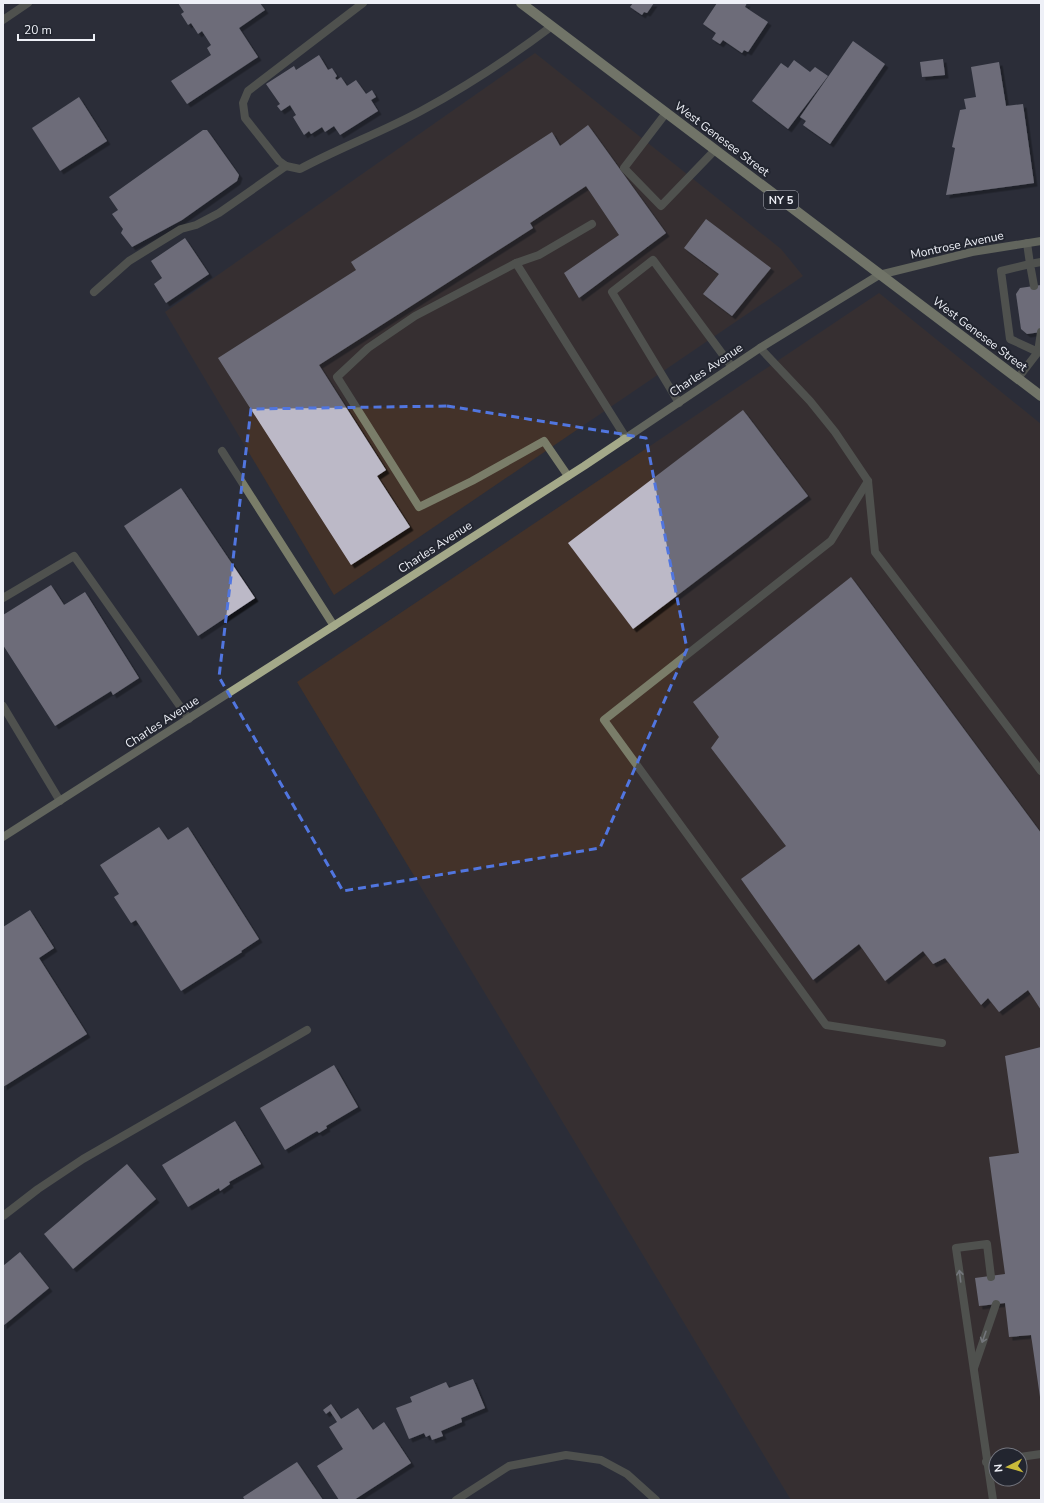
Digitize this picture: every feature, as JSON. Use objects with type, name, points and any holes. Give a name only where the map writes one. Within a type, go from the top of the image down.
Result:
[{"type":"main road","name":"West Genesee Street","points":[[521,3],[1041,396]]},
{"type":"street","points":[[3,20],[28,3]]},
{"type":"street","points":[[363,3],[248,91],[243,103],[245,118],[279,161],[286,166],[300,169],[330,153],[421,111],[514,55],[552,26]]},
{"type":"street","points":[[666,113],[624,168],[661,206],[715,150]]},
{"type":"street","points":[[94,292],[130,261],[181,229],[196,225],[219,213],[286,166]]},
{"type":"street","points":[[568,476],[544,441],[472,481],[420,507],[337,378],[368,348],[415,316],[516,263],[539,255],[592,224]]},
{"type":"street","name":"Montrose Avenue","points":[[879,275],[972,252],[1041,241]]},
{"type":"street","points":[[1027,243],[1034,286]]},
{"type":"street","points":[[678,403],[612,292],[653,260],[732,367]]},
{"type":"street","points":[[1039,352],[1010,339],[1000,271],[1041,262]]},
{"type":"street","points":[[516,263],[626,438]]},
{"type":"street","name":"Charles Avenue","points":[[3,837],[568,476],[760,348],[879,275]]},
{"type":"street","points":[[1018,378],[1039,352],[1041,332]]},
{"type":"street","points":[[760,348],[815,407],[835,432],[868,481],[875,552],[1041,771]]},
{"type":"street","points":[[222,450],[334,626]]},
{"type":"street","points":[[868,481],[831,542],[604,720],[826,1025],[942,1043]]},
{"type":"street","points":[[3,598],[74,556],[189,719]]},
{"type":"street","points":[[3,706],[60,801]]},
{"type":"street","points":[[3,1216],[38,1189],[83,1159],[307,1030]]},
{"type":"street","points":[[991,1276],[987,1244],[956,1248],[986,1462],[993,1500]]},
{"type":"street","points":[[973,1370],[996,1304]]},
{"type":"street","points":[[1028,1456],[1041,1454]]},
{"type":"street","points":[[456,1500],[509,1466],[566,1456],[601,1460],[627,1474],[656,1500]]},
{"type":"highlighted area","points":[[447,406],[646,438],[687,649],[600,848],[343,891],[219,677],[251,409]]},
{"type":"shaded area","points":[[535,53],[781,249],[803,276],[334,595],[165,312]]},
{"type":"shaded area","points":[[879,293],[1041,424],[1041,1500],[791,1500],[297,682]]},
{"type":"building","points":[[178,3],[260,3],[265,10],[239,28],[258,57],[187,104],[171,81],[211,55],[207,48],[211,45],[202,31],[198,34],[191,23],[188,25],[181,14],[184,12]]},
{"type":"building","points":[[633,3],[654,3],[647,13],[644,12],[642,15],[630,7]]},
{"type":"building","points":[[717,3],[747,3],[745,7],[768,22],[748,52],[744,50],[742,53],[723,40],[720,44],[712,39],[716,33],[703,24]]},
{"type":"building","points":[[853,41],[885,64],[830,144],[803,125],[806,121],[800,117]]},
{"type":"building","points":[[319,55],[328,70],[332,68],[337,76],[335,78],[337,80],[341,77],[347,86],[356,80],[366,94],[372,90],[376,97],[371,100],[378,111],[340,135],[334,126],[325,132],[322,127],[311,134],[309,131],[304,135],[293,117],[296,115],[290,105],[281,111],[277,106],[280,104],[266,84],[294,66],[296,70]]},
{"type":"building","points":[[943,59],[945,75],[922,77],[920,62]]},
{"type":"building","points":[[794,60],[810,72],[815,67],[828,76],[788,129],[752,101],[781,63],[788,68]]},
{"type":"building","points":[[999,62],[1006,106],[1023,104],[1034,183],[946,195],[955,148],[952,147],[960,110],[966,109],[964,99],[976,97],[971,67]]},
{"type":"building","points":[[79,97],[107,141],[60,171],[32,128]]},
{"type":"building","points":[[588,125],[666,233],[579,298],[564,273],[619,235],[586,186],[530,223],[533,228],[319,365],[386,470],[377,476],[410,527],[351,565],[218,358],[356,270],[351,262],[552,132],[560,146]]},
{"type":"building","points":[[203,130],[207,130],[239,175],[237,181],[182,220],[132,247],[121,233],[123,229],[112,214],[118,210],[109,197]]},
{"type":"building","points":[[706,219],[771,268],[732,316],[703,294],[719,274],[684,248]]},
{"type":"building","points":[[185,238],[209,274],[166,303],[154,284],[162,278],[151,261]]},
{"type":"building","points":[[1041,285],[1041,332],[1027,334],[1021,329],[1016,294],[1020,288]]},
{"type":"building","points":[[743,410],[808,496],[633,629],[568,543]]},
{"type":"building","points":[[181,488],[255,598],[198,636],[124,526]]},
{"type":"building","points":[[851,577],[1041,833],[1041,1010],[1028,990],[999,1012],[988,998],[981,1005],[945,958],[933,964],[923,951],[885,981],[859,944],[813,980],[741,879],[786,846],[711,748],[719,737],[693,702]]},
{"type":"building","points":[[51,585],[64,605],[85,592],[139,678],[113,695],[111,691],[55,726],[3,645],[3,615]]},
{"type":"building","points":[[159,827],[168,840],[188,827],[259,939],[241,951],[242,952],[181,991],[136,920],[131,923],[114,897],[119,894],[100,865]]},
{"type":"building","points":[[30,910],[54,948],[39,958],[87,1034],[3,1087],[3,927]]},
{"type":"building","points":[[1041,1047],[1040,1397],[1031,1335],[1009,1337],[1005,1303],[979,1306],[975,1278],[1005,1274],[989,1157],[1019,1153],[1005,1056]]},
{"type":"building","points":[[334,1065],[358,1107],[326,1126],[327,1128],[319,1133],[317,1131],[285,1150],[260,1108]]},
{"type":"building","points":[[235,1121],[261,1164],[229,1182],[230,1184],[220,1191],[219,1188],[188,1207],[162,1165]]},
{"type":"building","points":[[127,1164],[156,1199],[73,1269],[44,1234]]},
{"type":"building","points":[[20,1252],[49,1288],[3,1326],[3,1266]]},
{"type":"building","points":[[473,1379],[485,1408],[461,1418],[462,1422],[441,1431],[443,1436],[432,1440],[430,1435],[426,1437],[424,1433],[409,1439],[396,1408],[412,1402],[410,1397],[446,1382],[449,1388]]},
{"type":"building","points":[[331,1404],[341,1419],[358,1408],[373,1430],[384,1422],[411,1463],[354,1500],[339,1500],[317,1466],[343,1449],[329,1427],[337,1422],[330,1411],[326,1414],[323,1410]]},
{"type":"building","points":[[297,1462],[323,1500],[245,1500],[243,1497]]}]
